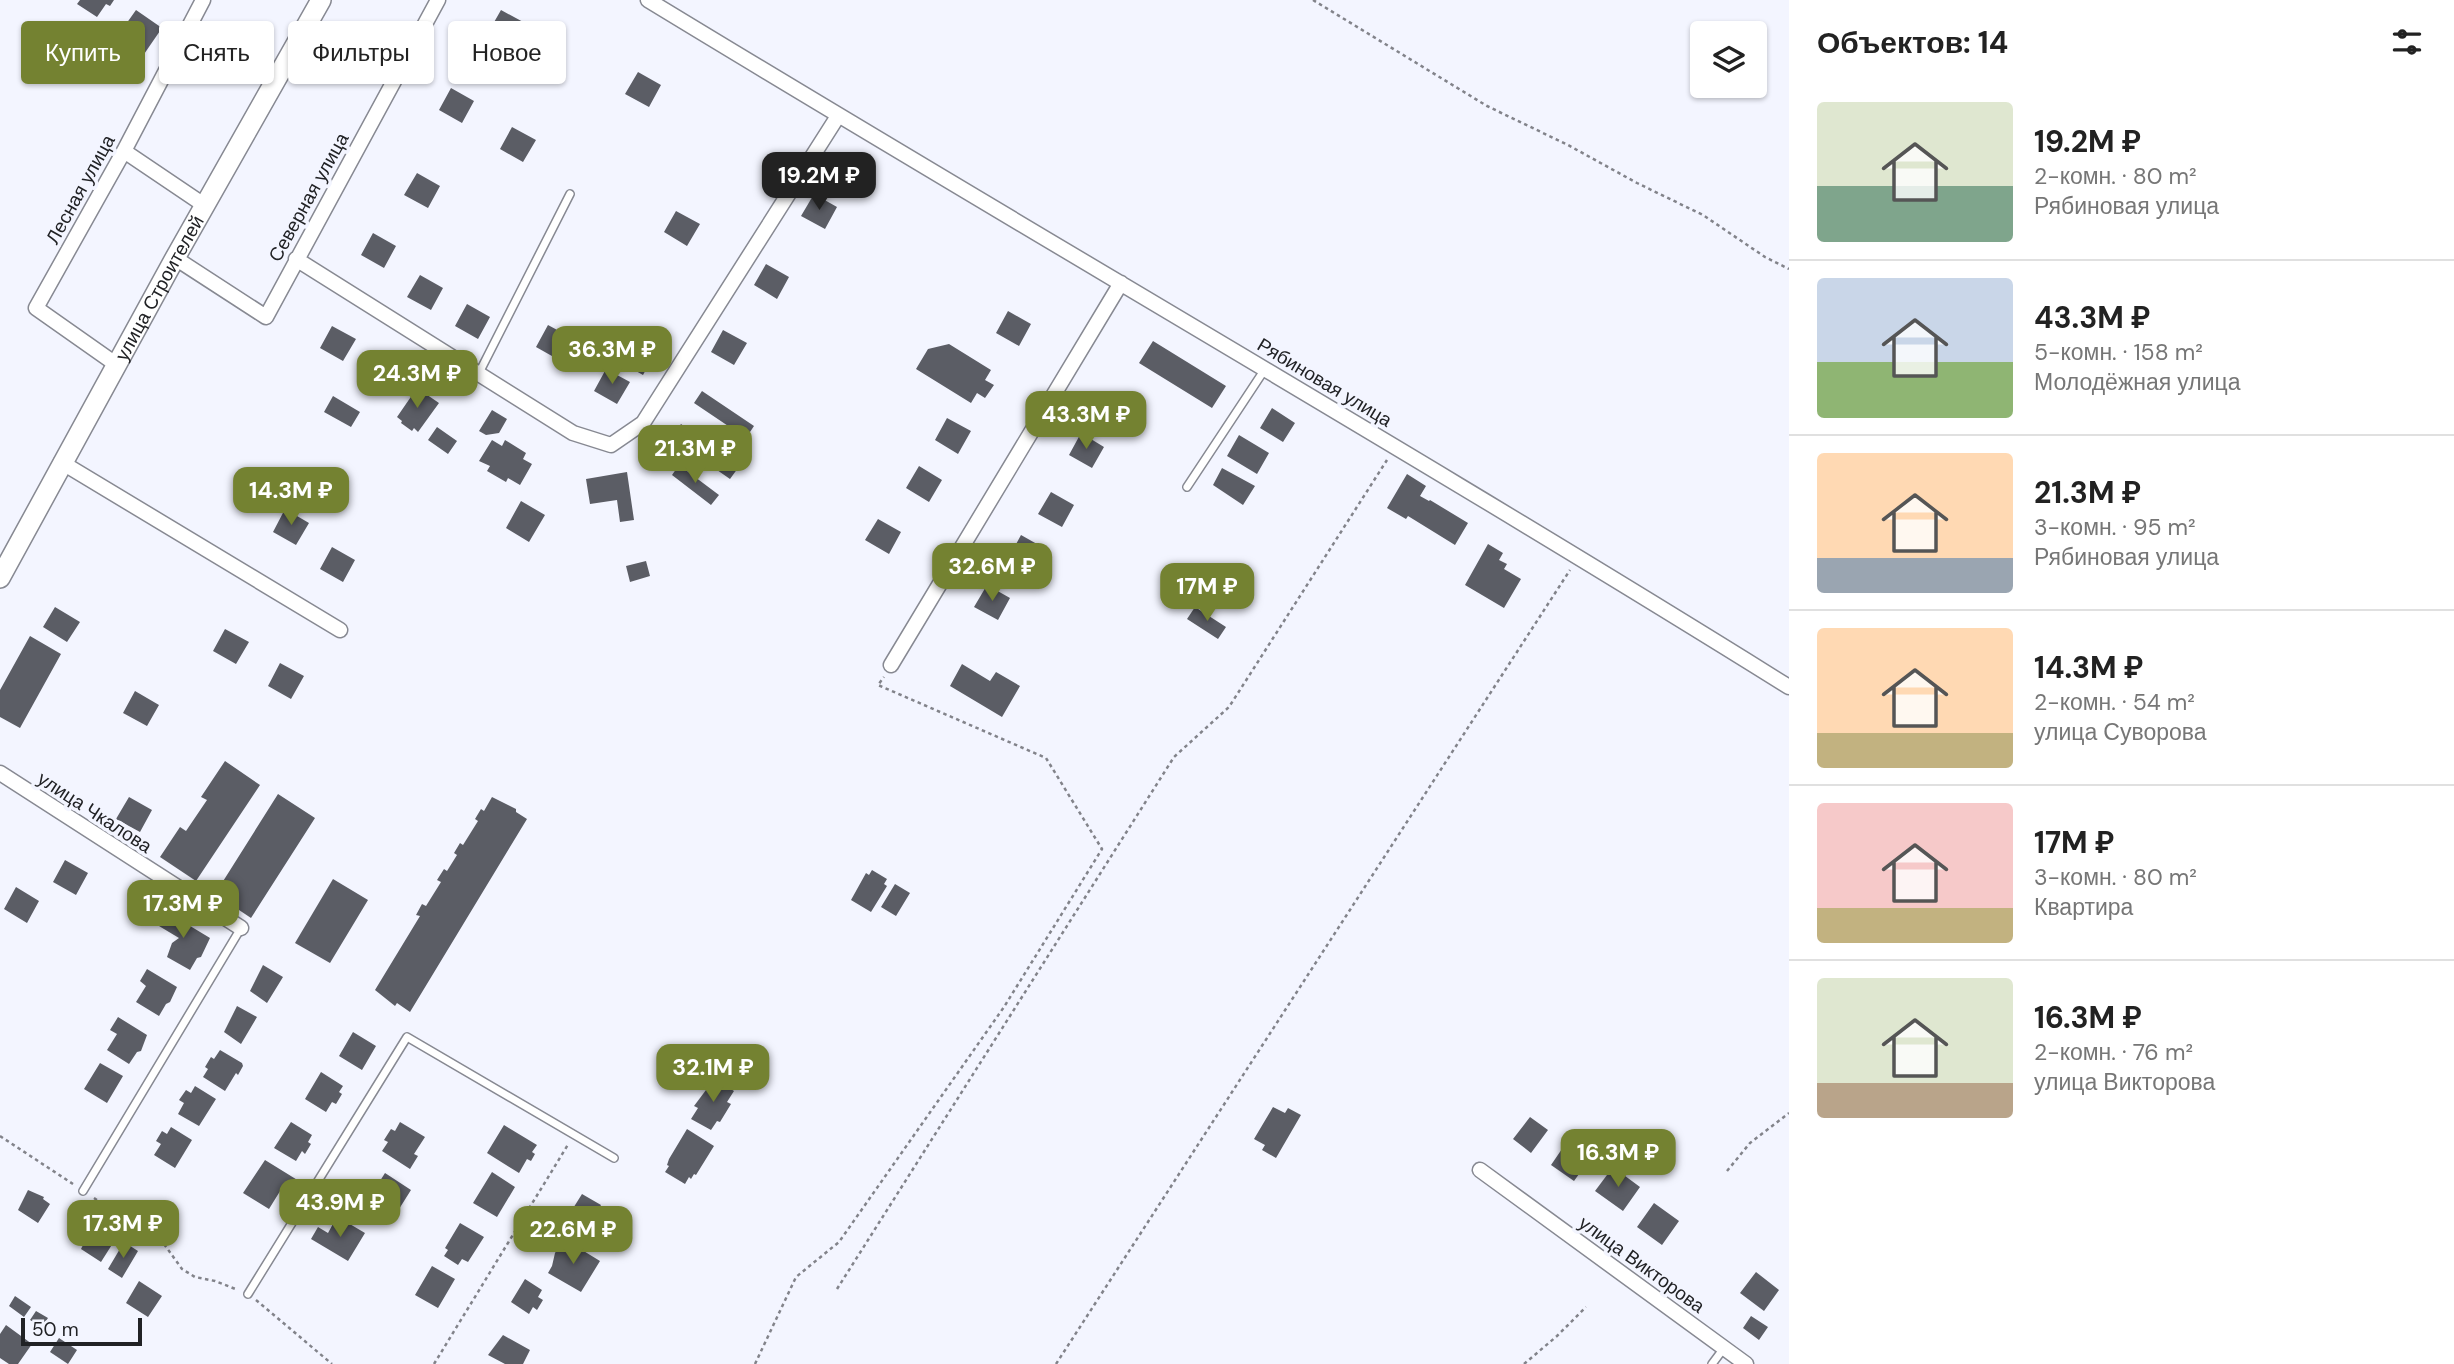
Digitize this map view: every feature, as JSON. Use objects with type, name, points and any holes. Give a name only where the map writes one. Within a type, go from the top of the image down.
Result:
[{"type":"main road","name":"улица Строителей","points":[[0,578],[61,462],[321,0]]},
{"type":"street","name":"Лесная улица","points":[[117,365],[36,308],[124,151],[202,0]]},
{"type":"street","name":"Северная улица","points":[[175,258],[266,317],[438,0]]},
{"type":"street","name":"Рябиновая улица","points":[[648,0],[838,116],[1579,556],[1789,687]]},
{"type":"street","points":[[296,259],[573,433],[611,445],[643,423],[838,116]]},
{"type":"street","points":[[124,151],[204,205]]},
{"type":"street","points":[[891,665],[1121,283]]},
{"type":"street","points":[[61,462],[340,629]]},
{"type":"street","name":"улица Чкалова","points":[[0,773],[241,928]]},
{"type":"street","name":"улица Викторова","points":[[1480,1170],[1746,1364]]},
{"type":"lane","points":[[479,374],[570,194]]},
{"type":"lane","points":[[1187,487],[1266,369]]},
{"type":"lane","points":[[83,1191],[241,928]]},
{"type":"lane","points":[[248,1294],[407,1037],[614,1158]]},
{"type":"lane","points":[[1712,1364],[1724,1348]]},
{"type":"path","points":[[1313,0],[1487,106],[1703,215],[1765,257],[1789,269]]},
{"type":"path","points":[[837,1289],[1174,757],[1229,707],[1396,446]]},
{"type":"path","points":[[1056,1364],[1579,556]]},
{"type":"path","points":[[755,1364],[796,1276],[839,1242],[1004,1007],[1102,849],[1046,758],[878,685],[891,665]]},
{"type":"path","points":[[1727,1171],[1749,1143],[1789,1113]]},
{"type":"path","points":[[434,1364],[575,1135]]},
{"type":"path","points":[[0,1136],[164,1244],[182,1269],[195,1277],[215,1281],[248,1294],[332,1364]]},
{"type":"path","points":[[1524,1364],[1586,1307]]},
{"type":"building","points":[[80,0],[114,0],[110,6],[106,4],[97,17],[77,4]]},
{"type":"building","points":[[136,10],[159,26],[159,32],[145,53],[145,21],[128,21]]},
{"type":"building","points":[[501,10],[521,21],[495,21]]},
{"type":"building","points":[[638,72],[661,85],[649,107],[625,94]]},
{"type":"building","points":[[451,88],[474,101],[462,123],[439,110]]},
{"type":"building","points":[[512,127],[536,140],[523,162],[500,149]]},
{"type":"building","points":[[417,173],[440,186],[428,208],[404,195]]},
{"type":"building","points":[[814,194],[837,207],[825,229],[801,216]]},
{"type":"building","points":[[676,211],[700,224],[687,246],[664,232]]},
{"type":"building","points":[[373,233],[396,246],[384,268],[361,255]]},
{"type":"building","points":[[766,264],[789,277],[777,299],[754,285]]},
{"type":"building","points":[[420,275],[443,288],[431,310],[407,297]]},
{"type":"building","points":[[467,304],[490,317],[478,339],[455,326]]},
{"type":"building","points":[[1008,311],[1031,324],[1019,346],[996,333]]},
{"type":"building","points":[[548,325],[572,338],[559,360],[536,347]]},
{"type":"building","points":[[332,326],[356,339],[343,361],[320,348]]},
{"type":"building","points":[[723,330],[747,343],[734,365],[711,352]]},
{"type":"building","points":[[632,340],[655,353],[643,375],[620,362]]},
{"type":"building","points":[[1153,341],[1226,386],[1212,408],[1139,363]]},
{"type":"building","points":[[949,344],[991,370],[985,380],[994,385],[985,398],[977,393],[971,403],[916,369],[928,349]]},
{"type":"building","points":[[606,369],[630,382],[617,404],[594,391]]},
{"type":"building","points":[[417,388],[439,403],[418,432],[414,428],[412,431],[397,417]]},
{"type":"building","points":[[702,391],[754,426],[746,438],[694,403]]},
{"type":"building","points":[[333,396],[360,412],[351,427],[324,412]]},
{"type":"building","points":[[1272,408],[1295,423],[1283,442],[1260,428]]},
{"type":"building","points":[[492,410],[507,419],[499,433],[486,435],[479,431]]},
{"type":"building","points":[[947,418],[971,431],[958,454],[935,440]]},
{"type":"building","points":[[681,424],[697,436],[695,439],[738,468],[730,479],[671,438]]},
{"type":"building","points":[[437,427],[457,441],[448,454],[428,440]]},
{"type":"building","points":[[1081,433],[1104,447],[1092,468],[1069,455]]},
{"type":"building","points":[[1239,435],[1269,453],[1257,474],[1227,456]]},
{"type":"building","points":[[492,440],[502,446],[505,440],[526,453],[523,459],[532,464],[520,485],[508,478],[506,482],[487,471],[490,466],[479,461]]},
{"type":"building","points":[[679,465],[719,495],[711,505],[672,475]]},
{"type":"building","points":[[919,466],[942,480],[929,502],[906,488]]},
{"type":"building","points":[[1222,468],[1255,486],[1243,505],[1213,485]]},
{"type":"building","points":[[627,472],[634,520],[620,522],[617,500],[590,504],[586,479]]},
{"type":"building","points":[[1407,474],[1426,486],[1420,496],[1468,523],[1455,545],[1408,516],[1406,519],[1387,508]]},
{"type":"building","points":[[1051,492],[1074,505],[1062,527],[1038,514]]},
{"type":"building","points":[[521,501],[545,515],[529,542],[506,528]]},
{"type":"building","points":[[285,509],[309,523],[296,545],[273,532]]},
{"type":"building","points":[[878,519],[901,532],[889,554],[865,540]]},
{"type":"building","points":[[1021,535],[1044,548],[1032,570],[1009,557]]},
{"type":"building","points":[[1488,544],[1503,553],[1499,560],[1507,564],[1504,569],[1521,579],[1504,608],[1465,585]]},
{"type":"building","points":[[332,547],[355,560],[343,582],[320,569]]},
{"type":"building","points":[[646,561],[650,576],[630,582],[626,566]]},
{"type":"building","points":[[987,585],[1010,598],[998,620],[974,607]]},
{"type":"building","points":[[55,607],[80,622],[67,642],[43,627]]},
{"type":"building","points":[[1195,607],[1226,627],[1218,639],[1187,619]]},
{"type":"building","points":[[225,629],[249,642],[236,664],[213,651]]},
{"type":"building","points":[[30,636],[61,654],[20,728],[0,717],[0,690]]},
{"type":"building","points":[[280,663],[304,676],[291,699],[268,686]]},
{"type":"building","points":[[962,664],[990,681],[996,672],[1020,686],[1002,717],[950,686]]},
{"type":"building","points":[[135,691],[159,705],[147,726],[123,713]]},
{"type":"building","points":[[225,761],[260,785],[196,881],[160,857],[180,827],[186,831],[207,800],[201,797]]},
{"type":"building","points":[[278,794],[315,818],[251,918],[215,894]]},
{"type":"building","points":[[129,797],[152,810],[140,832],[116,819]]},
{"type":"building","points":[[492,797],[516,809],[516,812],[527,819],[410,1012],[397,1003],[395,1006],[375,990],[420,916],[416,915],[422,904],[426,906],[441,882],[437,880],[444,869],[447,871],[457,855],[454,853],[460,843],[463,845],[478,821],[475,819],[481,809],[484,811]]},
{"type":"building","points":[[65,860],[88,873],[76,895],[53,882]]},
{"type":"building","points":[[872,870],[887,879],[884,884],[887,886],[871,912],[851,900],[866,873],[869,875]]},
{"type":"building","points":[[333,879],[368,900],[330,963],[295,943]]},
{"type":"building","points":[[895,884],[910,893],[896,916],[881,907]]},
{"type":"building","points":[[16,887],[39,901],[27,923],[4,909]]},
{"type":"building","points":[[162,909],[210,938],[201,957],[197,958],[190,970],[167,957],[172,943],[179,938],[154,923]]},
{"type":"building","points":[[263,965],[283,977],[267,1003],[250,991]]},
{"type":"building","points":[[147,969],[177,987],[159,1016],[136,1002],[146,986],[140,981]]},
{"type":"building","points":[[237,1006],[257,1017],[241,1044],[224,1032]]},
{"type":"building","points":[[118,1017],[147,1035],[141,1051],[137,1052],[129,1064],[107,1050],[117,1034],[110,1030]]},
{"type":"building","points":[[353,1032],[376,1046],[362,1070],[339,1056]]},
{"type":"building","points":[[220,1050],[243,1066],[225,1091],[203,1077],[211,1057],[214,1059]]},
{"type":"building","points":[[100,1063],[123,1076],[107,1103],[84,1089]]},
{"type":"building","points":[[321,1072],[343,1086],[336,1104],[332,1102],[326,1112],[305,1099]]},
{"type":"building","points":[[711,1077],[734,1091],[727,1102],[731,1104],[720,1122],[717,1121],[711,1130],[691,1119],[698,1108],[694,1106],[706,1090],[704,1089]]},
{"type":"building","points":[[195,1086],[216,1099],[199,1126],[178,1114],[184,1103],[179,1100],[186,1090],[191,1093]]},
{"type":"building","points":[[1273,1107],[1285,1113],[1288,1108],[1301,1115],[1276,1158],[1262,1150],[1265,1145],[1254,1139]]},
{"type":"building","points":[[1530,1117],[1548,1130],[1531,1153],[1513,1139]]},
{"type":"building","points":[[291,1122],[312,1135],[308,1142],[311,1144],[305,1154],[302,1151],[296,1161],[274,1148]]},
{"type":"building","points":[[400,1122],[425,1137],[414,1154],[418,1156],[410,1169],[382,1151],[388,1142],[384,1140],[391,1129],[395,1131]]},
{"type":"building","points":[[504,1125],[537,1145],[532,1152],[535,1154],[531,1161],[527,1159],[519,1173],[487,1153]]},
{"type":"building","points":[[171,1127],[192,1140],[175,1168],[154,1155],[161,1144],[156,1141],[162,1131],[167,1134]]},
{"type":"building","points":[[687,1129],[714,1146],[696,1175],[691,1179],[689,1177],[685,1184],[665,1172],[669,1159]]},
{"type":"building","points":[[1564,1146],[1587,1163],[1574,1181],[1551,1165]]},
{"type":"building","points":[[265,1160],[299,1181],[291,1194],[282,1188],[269,1209],[243,1193]]},
{"type":"building","points":[[1613,1167],[1640,1187],[1623,1211],[1595,1191]]},
{"type":"building","points":[[492,1172],[515,1187],[497,1217],[473,1203]]},
{"type":"building","points":[[385,1173],[411,1190],[394,1217],[368,1200]]},
{"type":"building","points":[[28,1190],[44,1197],[50,1204],[38,1223],[18,1210]]},
{"type":"building","points":[[582,1194],[601,1205],[587,1230],[567,1218]]},
{"type":"building","points":[[1654,1203],[1679,1221],[1662,1245],[1637,1227]]},
{"type":"building","points":[[343,1220],[365,1233],[348,1261],[311,1239],[318,1227],[328,1233],[334,1222],[340,1226]]},
{"type":"building","points":[[460,1223],[484,1237],[468,1262],[462,1259],[458,1265],[444,1256],[448,1250],[445,1248]]},
{"type":"building","points":[[91,1229],[99,1234],[100,1232],[113,1243],[101,1262],[81,1249]]},
{"type":"building","points":[[564,1239],[600,1261],[581,1292],[548,1273],[555,1253]]},
{"type":"building","points":[[124,1242],[138,1251],[122,1278],[108,1269]]},
{"type":"building","points":[[432,1266],[455,1279],[438,1308],[415,1295]]},
{"type":"building","points":[[1756,1272],[1779,1290],[1764,1311],[1740,1293]]},
{"type":"building","points":[[525,1279],[542,1290],[538,1297],[543,1300],[537,1310],[533,1307],[529,1314],[511,1302]]},
{"type":"building","points":[[139,1281],[162,1296],[148,1317],[126,1303]]},
{"type":"building","points":[[15,1296],[31,1307],[24,1317],[9,1306]]},
{"type":"building","points":[[36,1311],[48,1318],[42,1327],[30,1320]]},
{"type":"building","points":[[1751,1316],[1768,1327],[1759,1340],[1743,1328]]},
{"type":"building","points":[[6,1325],[32,1344],[18,1364],[9,1364],[0,1358],[0,1334]]},
{"type":"building","points":[[503,1335],[530,1350],[523,1364],[505,1364],[488,1355]]},
{"type":"building","points":[[59,1338],[77,1350],[68,1364],[50,1352]]}]
